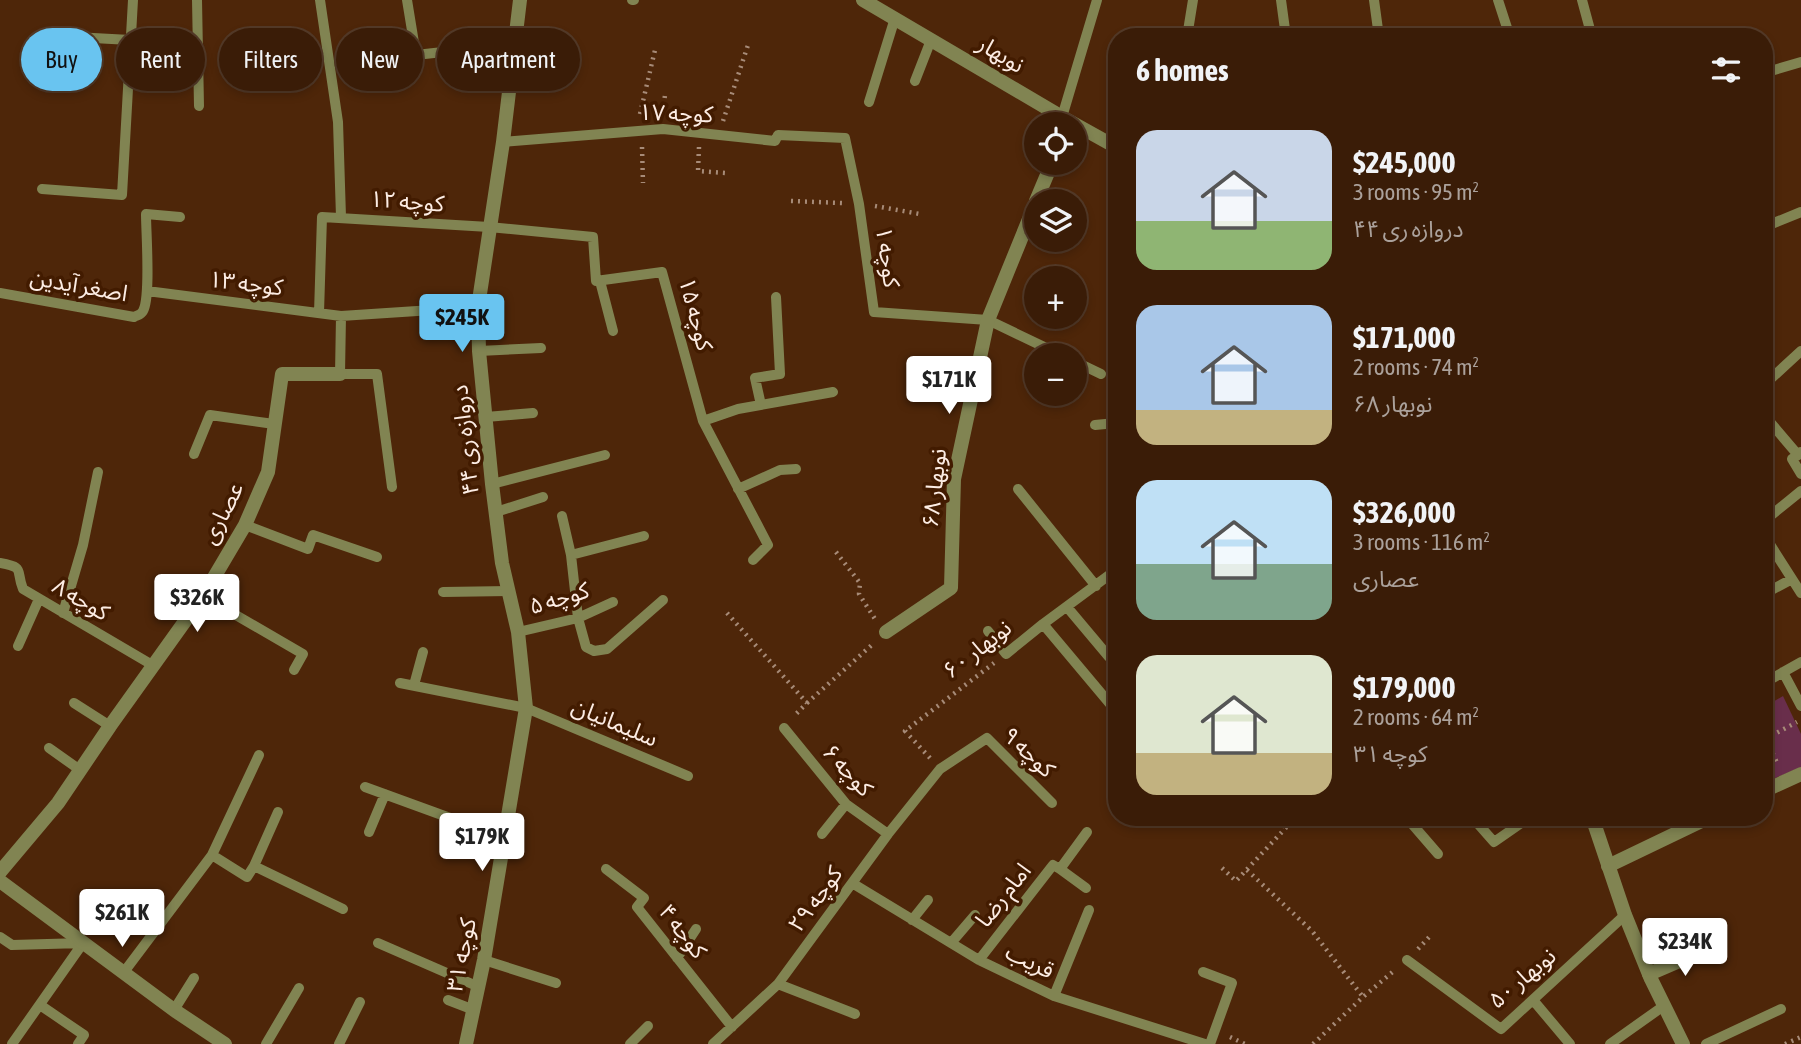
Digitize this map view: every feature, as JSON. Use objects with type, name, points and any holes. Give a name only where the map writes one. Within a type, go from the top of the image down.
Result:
[{"type":"street","name":"دروازه ری ۴۴","points":[[517,28],[520,0]]},
{"type":"street","name":"نوبهار","points":[[863,0],[1051,112]]},
{"type":"street","name":"دروازه ری ۴۴","points":[[509,91],[478,307],[479,351],[502,563],[518,632],[526,708]]},
{"type":"street","name":"نوبهار","points":[[1087,132],[1108,143]]},
{"type":"street","name":"نوبهار ۶۸","points":[[886,632],[951,588],[954,479],[988,320],[1024,231]]},
{"type":"street","name":"عصاری","points":[[0,872],[58,803],[203,596],[246,526],[268,472],[282,374],[340,374]]},
{"type":"street","name":"کوچه ۳۱","points":[[466,1044],[506,838],[526,708]]},
{"type":"street","points":[[1773,787],[1801,774]]},
{"type":"street","points":[[1595,826],[1625,915],[1649,974],[1683,1044]]},
{"type":"street","points":[[1608,866],[1691,826]]},
{"type":"street","points":[[0,881],[174,1010],[225,1044]]},
{"type":"street","points":[[1649,974],[1707,949]]},
{"type":"lane","points":[[131,28],[132,0]]},
{"type":"lane","points":[[197,0],[199,106]]},
{"type":"lane","points":[[320,0],[338,122],[341,217]]},
{"type":"lane","points":[[407,0],[416,55],[437,53]]},
{"type":"lane","points":[[1068,112],[1097,0]]},
{"type":"lane","points":[[1188,28],[1193,0]]},
{"type":"lane","points":[[1281,0],[1285,28]]},
{"type":"lane","points":[[1374,0],[1378,28]]},
{"type":"lane","points":[[1498,0],[1507,28]]},
{"type":"lane","points":[[1582,0],[1590,28]]},
{"type":"lane","points":[[869,102],[895,18]]},
{"type":"lane","points":[[915,81],[931,40]]},
{"type":"lane","points":[[1773,70],[1801,62]]},
{"type":"lane","points":[[42,189],[122,195],[127,91]]},
{"type":"lane","name":"کوچه ۱۷","points":[[503,142],[663,129],[775,141],[778,135],[845,138]]},
{"type":"lane","name":"کوچه ۱","points":[[845,138],[859,204],[874,312],[988,320]]},
{"type":"lane","points":[[1773,223],[1801,212]]},
{"type":"lane","name":"اصغر آیدین","points":[[0,293],[134,317],[140,315],[144,310],[147,291],[146,214],[180,216]]},
{"type":"lane","name":"کوچه ۱۲","points":[[319,313],[322,217],[489,228]]},
{"type":"lane","points":[[489,228],[593,237],[596,281],[600,281],[613,331]]},
{"type":"lane","name":"کوچه ۱۵","points":[[600,281],[662,272],[703,421],[768,545],[753,560]]},
{"type":"lane","name":"کوچه ۱۳","points":[[147,291],[341,316],[478,307]]},
{"type":"lane","points":[[761,405],[755,378],[780,374],[776,297]]},
{"type":"lane","points":[[341,316],[340,374],[377,374],[392,487]]},
{"type":"lane","points":[[988,320],[1037,343]]},
{"type":"lane","points":[[479,351],[541,348]]},
{"type":"lane","points":[[1773,377],[1801,351]]},
{"type":"lane","points":[[1087,367],[1101,374]]},
{"type":"lane","points":[[703,421],[738,409],[833,392]]},
{"type":"lane","points":[[486,416],[533,412]]},
{"type":"lane","points":[[194,454],[210,415],[274,424]]},
{"type":"lane","points":[[1095,425],[1108,424]]},
{"type":"lane","points":[[1773,425],[1799,453],[1792,459],[1801,474]]},
{"type":"lane","points":[[492,484],[605,455]]},
{"type":"lane","points":[[738,489],[780,470],[796,469]]},
{"type":"lane","points":[[63,612],[83,545],[98,472]]},
{"type":"lane","points":[[1017,489],[1096,586]]},
{"type":"lane","points":[[1773,514],[1801,491]]},
{"type":"lane","points":[[496,512],[543,497]]},
{"type":"lane","points":[[562,516],[571,555],[578,618],[586,647],[594,651],[607,649],[663,600]]},
{"type":"lane","points":[[246,526],[308,549],[313,535],[377,558]]},
{"type":"lane","points":[[571,555],[644,536]]},
{"type":"lane","points":[[1773,549],[1801,593]]},
{"type":"lane","name":"کوچه ۸","points":[[0,563],[19,569],[23,589],[154,666]]},
{"type":"lane","name":"نوبهار ۶۰","points":[[1006,654],[1108,576]]},
{"type":"lane","points":[[1773,589],[1792,579]]},
{"type":"lane","points":[[443,592],[509,591]]},
{"type":"lane","points":[[203,596],[303,654],[294,670]]},
{"type":"lane","points":[[18,646],[39,599]]},
{"type":"lane","name":"کوچه ۵","points":[[518,632],[578,618],[612,602]]},
{"type":"lane","points":[[1067,607],[1108,656]]},
{"type":"lane","points":[[1043,624],[1108,701]]},
{"type":"lane","points":[[988,631],[1006,654]]},
{"type":"lane","points":[[414,685],[423,652]]},
{"type":"lane","points":[[1773,678],[1801,662]]},
{"type":"lane","points":[[1783,672],[1801,706]]},
{"type":"lane","points":[[400,683],[526,708]]},
{"type":"lane","points":[[74,703],[110,726]]},
{"type":"lane","name":"سلیمانیان","points":[[526,708],[688,776]]},
{"type":"lane","name":"کوچه ۶","points":[[784,728],[846,804],[888,834]]},
{"type":"lane","name":"کوچه ۹","points":[[940,769],[987,738],[1052,803]]},
{"type":"lane","points":[[49,748],[80,770]]},
{"type":"lane","points":[[124,972],[212,855],[259,755]]},
{"type":"lane","name":"کوچه ۲۹","points":[[713,1044],[778,984],[888,834],[940,769]]},
{"type":"lane","points":[[365,787],[506,838]]},
{"type":"lane","points":[[369,832],[385,794]]},
{"type":"lane","points":[[822,834],[846,804]]},
{"type":"lane","points":[[212,855],[247,877],[278,812]]},
{"type":"lane","points":[[1414,826],[1437,854]]},
{"type":"lane","points":[[1480,826],[1494,842],[1517,826]]},
{"type":"lane","name":"امام رضا","points":[[979,960],[1053,865],[1060,869],[1087,832]]},
{"type":"lane","points":[[254,866],[343,909]]},
{"type":"lane","name":"کوچه ۴","points":[[606,869],[644,898],[637,907],[732,1027]]},
{"type":"lane","points":[[1060,869],[1086,888]]},
{"type":"lane","name":"قریب","points":[[852,883],[979,960],[1054,996],[1207,1044],[1232,984],[1203,972]]},
{"type":"lane","points":[[912,920],[928,900]]},
{"type":"lane","points":[[1054,996],[1089,910]]},
{"type":"lane","points":[[951,943],[975,915]]},
{"type":"lane","name":"نوبهار ۵۰","points":[[1407,960],[1501,1029],[1625,915]]},
{"type":"lane","points":[[677,958],[696,929]]},
{"type":"lane","points":[[0,937],[12,945],[83,943]]},
{"type":"lane","points":[[12,1044],[83,943]]},
{"type":"lane","points":[[378,943],[479,987]]},
{"type":"lane","points":[[484,960],[556,983]]},
{"type":"lane","points":[[174,1010],[194,978]]},
{"type":"lane","points":[[778,984],[855,1014]]},
{"type":"lane","points":[[266,1044],[299,988]]},
{"type":"lane","points":[[448,1000],[474,1010]]},
{"type":"lane","points":[[1533,1000],[1570,1044]]},
{"type":"lane","points":[[339,1044],[360,1002]]},
{"type":"lane","points":[[40,1004],[84,1035],[78,1044]]},
{"type":"lane","points":[[1611,1044],[1665,1004]]},
{"type":"lane","points":[[1706,1044],[1781,1009]]},
{"type":"lane","points":[[629,1044],[648,1026]]},
{"type":"path","points":[[718,135],[748,45]]},
{"type":"path","points":[[643,183],[639,122],[655,50]]},
{"type":"path","points":[[700,133],[698,171],[725,173]]},
{"type":"path","points":[[791,201],[859,204],[920,214]]},
{"type":"path","points":[[784,728],[807,703],[886,632],[859,594],[860,583],[836,552]]},
{"type":"path","points":[[727,612],[807,703]]},
{"type":"path","name":"نوبهار ۶۰","points":[[940,769],[905,731],[1006,654]]},
{"type":"path","points":[[1773,733],[1801,720]]},
{"type":"path","points":[[1773,754],[1786,781]]},
{"type":"path","points":[[1222,868],[1236,881],[1285,827]]},
{"type":"path","points":[[1247,870],[1312,931],[1363,997]]},
{"type":"path","points":[[1314,1044],[1432,934]]},
{"type":"path","points":[[1785,1044],[1801,1037]]},
{"type":"shaded area","points":[[1783,696],[1801,734],[1801,767],[1773,779],[1773,702]]}]
